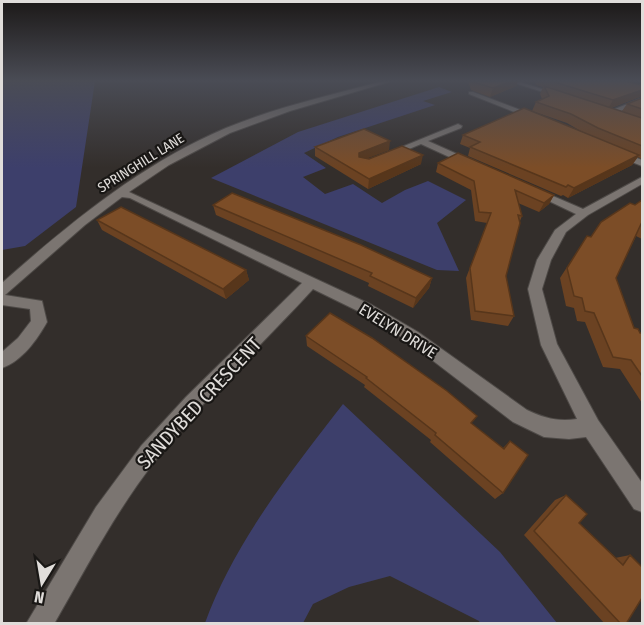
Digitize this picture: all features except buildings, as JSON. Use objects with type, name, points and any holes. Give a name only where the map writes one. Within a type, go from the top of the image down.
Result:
[{"type":"street","name":"SPRINGHILL LANE","points":[[2,291],[59,238],[164,163],[228,130],[280,110]]},
{"type":"street","points":[[510,110],[544,120]]},
{"type":"street","points":[[603,110],[620,117]]},
{"type":"street","points":[[609,113],[616,110]]},
{"type":"street","points":[[373,161],[458,126]]},
{"type":"street","points":[[421,141],[484,169]]},
{"type":"street","points":[[610,151],[642,163]]},
{"type":"street","points":[[642,180],[584,213],[561,230],[544,260],[535,289],[549,345],[591,427],[642,501]]},
{"type":"street","points":[[525,187],[584,213]]},
{"type":"street","name":"EVELYN DRIVE","points":[[119,193],[133,196],[367,309],[412,336],[520,416],[544,428],[569,430],[591,427]]},
{"type":"street","name":"SANDYBED CRESCENT","points":[[39,624],[128,480],[173,425],[275,323],[311,282]]},
{"type":"street","points":[[2,300],[37,305],[39,322],[24,343],[2,361]]},
{"type":"shaded area","points":[[2,110],[91,110],[76,207],[25,246],[2,250]]},
{"type":"shaded area","points":[[366,110],[419,110],[338,137],[304,153],[326,168],[303,177],[325,194],[353,184],[382,203],[405,190],[428,181],[466,200],[437,223],[459,271],[437,270],[211,178],[298,132]]},
{"type":"shaded area","points":[[343,404],[500,552],[557,623],[480,623],[390,576],[349,587],[313,604],[303,623],[205,623],[231,564],[265,509]]}]
